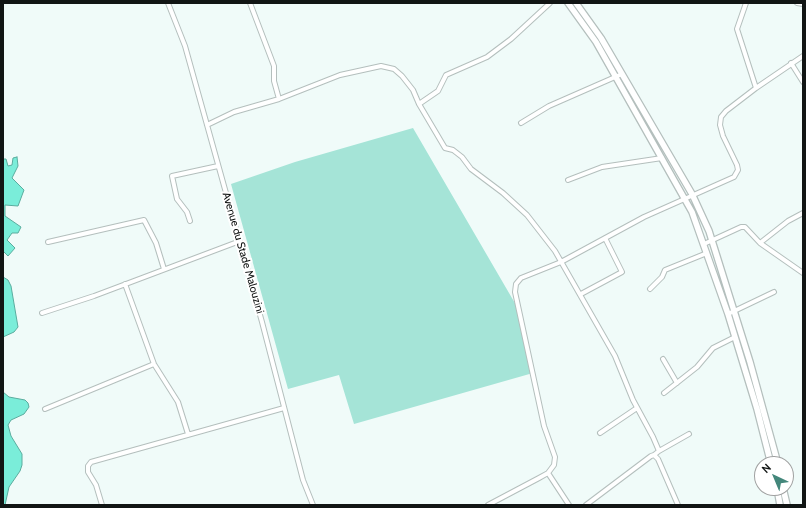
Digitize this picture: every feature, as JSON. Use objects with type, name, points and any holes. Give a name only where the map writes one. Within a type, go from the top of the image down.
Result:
[{"type":"main road","points":[[568,3],[596,42],[685,198],[704,244],[728,314],[757,409],[769,456]]},
{"type":"main road","points":[[576,3],[602,38],[692,194],[712,240],[750,362],[776,456]]},
{"type":"street","name":"Avenue du Stade Malouzini","points":[[168,3],[185,46],[240,241],[303,480],[313,505]]},
{"type":"street","points":[[250,3],[274,66],[274,81],[279,99]]},
{"type":"street","points":[[419,104],[438,91],[446,75],[487,57],[511,39],[550,3]]},
{"type":"street","points":[[746,3],[737,29],[756,88]]},
{"type":"street","points":[[797,3],[803,4]]},
{"type":"street","points":[[488,505],[548,473],[554,465],[555,457],[544,426],[515,292],[516,284],[521,278],[561,262],[585,247],[644,217],[692,194],[734,177],[736,174],[737,165],[723,136],[720,125],[721,117],[726,111],[756,88],[803,56]]},
{"type":"street","points":[[791,63],[803,82]]},
{"type":"street","points":[[207,125],[234,112],[279,99],[326,81],[335,76],[381,66],[394,69],[402,76],[413,90],[419,104],[446,148],[453,150],[462,157],[471,169],[503,193],[527,215],[555,251],[581,294],[594,322],[615,356],[637,408],[659,451]]},
{"type":"street","points":[[521,123],[549,106],[622,74]]},
{"type":"street","points":[[568,180],[602,167],[662,158]]},
{"type":"street","points":[[190,221],[187,212],[177,199],[172,176],[218,166]]},
{"type":"street","points":[[760,243],[788,221],[803,213]]},
{"type":"street","points":[[48,242],[144,220],[156,243],[164,269]]},
{"type":"street","points":[[704,244],[741,227],[745,227],[760,243],[803,273]]},
{"type":"street","points":[[581,294],[622,272],[605,238]]},
{"type":"street","points":[[42,313],[240,241]]},
{"type":"street","points":[[650,289],[662,277],[665,270],[707,253]]},
{"type":"street","points":[[125,284],[154,364],[178,402],[188,434]]},
{"type":"street","points":[[728,314],[774,292]]},
{"type":"street","points":[[664,393],[697,367],[712,348],[734,337]]},
{"type":"street","points":[[663,359],[677,383]]},
{"type":"street","points":[[45,409],[154,364]]},
{"type":"street","points":[[102,505],[96,485],[88,472],[88,466],[91,462],[284,408]]},
{"type":"street","points":[[600,433],[637,408]]},
{"type":"street","points":[[586,505],[651,456],[689,434]]},
{"type":"street","points":[[654,455],[658,459],[678,505]]},
{"type":"street","points":[[548,473],[569,505]]},
{"type":"shaded area","points":[[413,128],[516,305],[533,373],[354,424],[339,375],[288,389],[231,184],[295,162]]},
{"type":"shaded area","points":[[17,157],[18,166],[12,178],[24,190],[18,206],[5,205],[5,216],[21,227],[18,233],[12,233],[7,240],[15,248],[8,256],[3,251],[3,159],[6,159],[8,166],[12,165],[13,158]]},
{"type":"shaded area","points":[[3,277],[8,280],[11,286],[18,327],[14,332],[3,337]]},
{"type":"shaded area","points":[[3,392],[9,397],[25,400],[29,407],[24,414],[11,420],[8,425],[11,436],[22,454],[22,465],[20,471],[9,487],[5,505],[3,505]]}]
